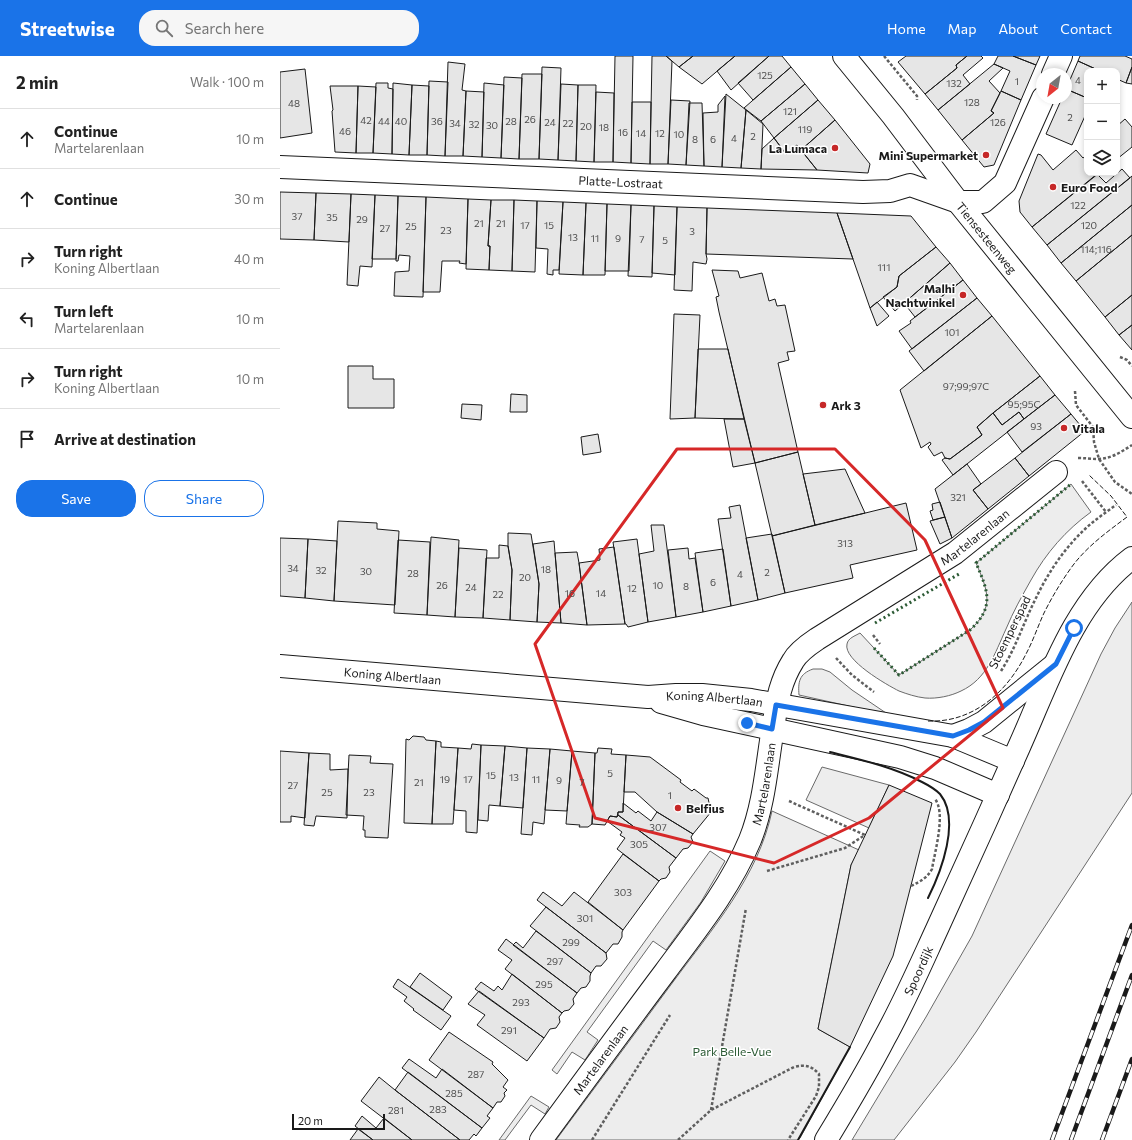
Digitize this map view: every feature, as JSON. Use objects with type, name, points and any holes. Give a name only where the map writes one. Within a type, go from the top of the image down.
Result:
[{"type":"street","name":"Tiensesteenweg","points":[[844,56],[893,116],[958,202],[1132,417]]},
{"type":"street","points":[[1056,68],[1061,56]]},
{"type":"street","points":[[958,202],[983,202],[1005,183],[1040,104]]},
{"type":"street","name":"Platte-Lostraat","points":[[280,167],[863,192],[890,190],[910,185],[958,202]]},
{"type":"street","name":"Martelarenlaan","points":[[541,1140],[696,930],[724,889],[739,863],[754,830],[760,810],[776,705],[786,673],[793,660],[804,648],[817,638],[955,553],[1062,467]]},
{"type":"street","points":[[998,795],[1056,664],[1074,628],[1093,599],[1109,579],[1132,558]]},
{"type":"street","points":[[953,736],[984,722],[1056,664]]},
{"type":"street","name":"Koning Albertlaan","points":[[280,666],[648,697],[702,695],[751,700],[953,736],[1013,761]]},
{"type":"street","name":"Koning Albertlaan","points":[[648,697],[703,714],[900,757],[935,768],[998,795]]},
{"type":"street","name":"Spoordijk","points":[[826,1140],[885,1038],[938,928],[998,795]]},
{"type":"path","points":[[1106,512],[1062,467],[1079,458],[1109,458],[1132,444]]},
{"type":"path","name":"Stoemperspad","points":[[998,676],[1010,656],[1037,595],[1047,578],[1074,540],[1116,505]]},
{"type":"path","points":[[817,638],[852,676],[875,693]]},
{"type":"path","points":[[763,789],[865,835],[845,848],[765,872]]},
{"type":"path","points":[[911,886],[922,881],[932,868],[940,822],[938,803],[934,797]]},
{"type":"path","points":[[711,1110],[746,909]]},
{"type":"path","points":[[678,1140],[711,1110],[794,1068],[801,1065],[808,1066],[815,1069],[819,1074],[820,1087],[816,1096],[788,1140]]},
{"type":"path","points":[[592,1140],[618,1096]]},
{"type":"highlighted area","points":[[677,449],[835,449],[925,540],[1003,708],[869,818],[774,863],[595,818],[535,644]]},
{"type":"green space","points":[[1071,484],[1091,512],[1065,534],[1043,561],[1018,604],[994,656],[984,672],[970,686],[957,693],[944,697],[922,698],[899,691],[885,683],[867,671],[852,657],[848,650],[847,644],[852,637],[860,633],[899,675],[970,630],[983,614],[987,598],[984,582],[976,563]]},
{"type":"green space","points":[[1132,602],[1132,793],[976,1032],[955,1062],[894,1140],[852,1140],[926,1017],[972,936],[1101,654],[1115,628]]},
{"type":"green space","points":[[813,669],[822,669],[830,672],[852,690],[889,715],[799,695],[800,679],[805,673]]},
{"type":"green space","points":[[822,767],[889,785],[869,828],[806,800]]},
{"type":"green space","name":"Park Belle-Vue","points":[[772,811],[859,850],[851,865],[818,1029],[850,1047],[800,1138],[798,1140],[556,1140],[732,901],[756,858]]},
{"type":"green space","points":[[710,851],[725,861],[701,902],[666,950],[653,941],[587,1032],[598,1040],[585,1060],[572,1052],[557,1074],[552,1070]]},
{"type":"green space","points":[[531,1096],[549,1107],[545,1114],[531,1105],[505,1140],[499,1140]]},
{"type":"building","points":[[615,56],[633,56],[631,163],[613,162]]},
{"type":"building","points":[[652,56],[666,56],[672,61],[668,164],[650,164]]},
{"type":"building","points":[[666,56],[693,56],[679,67]]},
{"type":"building","points":[[693,56],[735,56],[702,84],[679,67]]},
{"type":"building","points":[[735,56],[769,56],[731,90],[717,71]]},
{"type":"building","points":[[769,56],[782,56],[791,67],[753,100],[738,83]]},
{"type":"building","points":[[906,56],[967,56],[956,65],[957,68],[925,94],[898,62]]},
{"type":"building","points":[[967,56],[981,56],[983,58],[963,75],[970,84],[938,110],[925,94],[957,68],[956,65]]},
{"type":"building","points":[[998,56],[1013,56],[1036,65],[1021,100],[1001,91],[1010,71],[994,64]]},
{"type":"building","points":[[1013,56],[1040,56],[1036,65]]},
{"type":"building","points":[[1080,56],[1125,56],[1132,59],[1132,67],[1126,83],[1120,80],[1120,68],[1093,68],[1078,61]]},
{"type":"building","points":[[1078,61],[1093,68],[1084,68],[1084,97],[1072,92],[1072,75]]},
{"type":"building","points":[[448,62],[465,64],[462,90],[466,91],[463,156],[445,156]]},
{"type":"building","points":[[994,64],[1003,68],[989,81],[1000,93],[991,111],[994,113],[962,140],[938,110]]},
{"type":"building","points":[[542,67],[561,68],[558,160],[539,159]]},
{"type":"building","points":[[791,67],[805,84],[761,121],[744,108]]},
{"type":"building","points":[[1132,67],[1132,84],[1126,83]]},
{"type":"building","points":[[305,69],[312,133],[280,138],[280,72]]},
{"type":"building","points":[[522,74],[542,74],[539,159],[519,159]]},
{"type":"building","points":[[504,77],[522,78],[519,159],[501,158]]},
{"type":"building","points":[[429,81],[448,82],[445,156],[427,155]]},
{"type":"building","points":[[376,83],[388,83],[388,88],[393,89],[392,154],[373,153]]},
{"type":"building","points":[[393,83],[412,85],[409,155],[392,154]]},
{"type":"building","points":[[484,83],[504,85],[501,158],[482,157]]},
{"type":"building","points":[[561,84],[578,85],[576,161],[558,160]]},
{"type":"building","points":[[805,84],[818,100],[774,138],[761,121]]},
{"type":"building","points":[[412,85],[429,86],[427,155],[409,155]]},
{"type":"building","points":[[578,85],[596,85],[594,162],[576,161]]},
{"type":"building","points":[[330,86],[358,86],[356,153],[335,152]]},
{"type":"building","points":[[358,86],[376,87],[373,153],[356,153]]},
{"type":"building","points":[[466,91],[484,92],[482,157],[463,156]]},
{"type":"building","points":[[1001,91],[1021,100],[994,165],[984,167],[962,140],[994,113],[991,111]]},
{"type":"building","points":[[596,92],[614,93],[613,162],[594,162]]},
{"type":"building","points":[[1072,92],[1084,97],[1084,118],[1072,145],[1046,134],[1059,104],[1072,104]]},
{"type":"building","points":[[726,94],[746,110],[741,168],[722,167]]},
{"type":"building","points":[[725,96],[722,167],[704,166],[703,113],[718,112],[718,105]]},
{"type":"building","points":[[671,100],[690,101],[686,165],[668,164]]},
{"type":"building","points":[[818,100],[835,120],[801,150],[797,145],[786,154],[774,138]]},
{"type":"building","points":[[632,102],[651,102],[650,164],[631,163]]},
{"type":"building","points":[[689,103],[702,103],[704,166],[686,165]]},
{"type":"building","points":[[746,110],[763,124],[761,169],[741,168]]},
{"type":"building","name":"Euro Food","points":[[1125,119],[1132,127],[1132,147],[1120,157],[1120,140],[1120,123]]},
{"type":"building","points":[[835,120],[870,164],[868,173],[817,170],[801,150]]},
{"type":"building","points":[[774,138],[786,154],[797,145],[817,170],[761,169],[762,149]]},
{"type":"building","name":"Euro Food","points":[[1076,150],[1083,158],[1084,157],[1084,176],[1095,176],[1032,227],[1020,212],[1019,201],[1038,154],[1041,155],[1053,170]]},
{"type":"building","points":[[1122,169],[1130,178],[1047,245],[1032,227],[1095,176],[1099,176],[1106,183],[1114,176],[1120,176],[1120,171]]},
{"type":"building","points":[[1132,176],[1132,205],[1061,263],[1047,245]]},
{"type":"building","points":[[280,192],[316,193],[314,240],[280,239]]},
{"type":"building","points":[[316,193],[351,194],[349,242],[314,240]]},
{"type":"building","points":[[351,194],[375,195],[372,267],[360,266],[358,286],[347,285]]},
{"type":"building","points":[[375,195],[398,196],[396,259],[372,259]]},
{"type":"building","points":[[398,196],[426,197],[423,297],[394,296],[395,272],[409,271],[410,256],[399,255],[398,261],[396,261]]},
{"type":"building","points":[[426,197],[468,199],[466,264],[459,263],[460,261],[442,261],[440,292],[423,292]]},
{"type":"building","points":[[468,199],[491,200],[488,246],[490,246],[489,270],[466,269]]},
{"type":"building","points":[[491,200],[514,200],[512,271],[489,270],[490,246],[488,246]]},
{"type":"building","points":[[514,200],[537,201],[535,272],[512,271]]},
{"type":"building","points":[[537,201],[563,202],[559,270],[553,270],[553,275],[547,274],[548,249],[536,248]]},
{"type":"building","points":[[563,202],[586,203],[583,275],[559,274]]},
{"type":"building","points":[[586,203],[607,204],[605,275],[583,275]]},
{"type":"building","points":[[607,204],[631,205],[629,271],[605,271]]},
{"type":"building","points":[[631,205],[654,206],[652,277],[628,276]]},
{"type":"building","points":[[1132,205],[1132,235],[1076,281],[1061,263]]},
{"type":"building","points":[[654,206],[677,207],[675,275],[652,273]]},
{"type":"building","points":[[677,207],[707,208],[707,259],[706,264],[693,262],[692,291],[674,290]]},
{"type":"building","points":[[707,208],[837,213],[853,259],[706,254]]},
{"type":"building","points":[[837,213],[911,216],[936,247],[899,276],[897,287],[870,308]]},
{"type":"building","points":[[1132,235],[1132,295],[1105,317],[1076,281]]},
{"type":"building","points":[[936,247],[950,263],[895,311],[883,297],[897,287],[899,276]]},
{"type":"building","points":[[950,263],[963,280],[915,317],[904,303]]},
{"type":"building","points":[[712,270],[738,271],[740,278],[762,273],[769,301],[775,299],[777,306],[785,305],[795,351],[787,352],[789,360],[778,363],[798,452],[755,463],[719,312],[716,297],[719,296]]},
{"type":"building","points":[[963,280],[977,298],[912,349],[899,331],[911,323],[910,321]]},
{"type":"building","points":[[1132,295],[1132,325],[1119,335],[1105,317]]},
{"type":"building","points":[[977,298],[992,316],[924,371],[909,351]]},
{"type":"building","points":[[877,302],[889,316],[877,326],[870,308]]},
{"type":"building","points":[[674,314],[700,315],[695,418],[670,419]]},
{"type":"building","points":[[992,316],[1040,376],[977,427],[982,435],[950,459],[945,458],[942,452],[934,456],[928,447],[931,444],[930,442],[921,448],[900,390]]},
{"type":"building","points":[[1132,325],[1132,350],[1119,335]]},
{"type":"building","points":[[698,349],[728,349],[744,419],[695,418]]},
{"type":"building","points":[[348,366],[373,366],[373,379],[394,379],[394,408],[348,408]]},
{"type":"building","points":[[1040,376],[1055,395],[1024,419],[1019,412],[1002,425],[993,413]]},
{"type":"building","points":[[511,394],[527,395],[527,412],[510,412]]},
{"type":"building","points":[[1055,395],[1071,414],[1022,452],[1007,432]]},
{"type":"building","points":[[462,404],[482,405],[481,420],[461,418]]},
{"type":"building","points":[[1019,412],[1024,419],[953,475],[942,460],[945,458],[950,459],[982,435],[977,427],[993,413],[1002,425]]},
{"type":"building","points":[[1071,414],[1085,431],[1029,476],[1015,458]]},
{"type":"building","points":[[724,419],[744,419],[755,463],[733,467]]},
{"type":"building","points":[[598,434],[601,452],[583,455],[581,437]]},
{"type":"building","points":[[798,452],[815,525],[772,536],[755,463]]},
{"type":"building","points":[[1015,458],[1029,476],[988,509],[973,490]]},
{"type":"building","points":[[967,464],[981,484],[973,490],[988,509],[952,538],[935,489]]},
{"type":"building","points":[[845,469],[865,513],[815,525],[803,474]]},
{"type":"building","points":[[940,502],[945,517],[933,520],[930,511],[933,510],[932,504]]},
{"type":"building","points":[[906,503],[917,550],[850,565],[853,578],[785,593],[772,536]]},
{"type":"building","points":[[740,505],[758,600],[731,606],[718,519],[731,518],[729,507]]},
{"type":"building","points":[[945,517],[952,538],[940,544],[930,521]]},
{"type":"building","points":[[338,521],[377,523],[377,529],[399,531],[395,605],[334,601]]},
{"type":"building","points":[[651,525],[664,525],[676,617],[648,622],[639,554],[654,551]]},
{"type":"building","points":[[508,533],[531,534],[539,584],[537,622],[510,620],[512,570],[508,546]]},
{"type":"building","points":[[772,534],[785,593],[758,600],[746,538]]},
{"type":"building","points":[[431,537],[459,540],[455,617],[427,615]]},
{"type":"building","points":[[280,538],[308,539],[305,598],[280,596]]},
{"type":"building","points":[[308,539],[337,541],[334,601],[305,598]]},
{"type":"building","points":[[637,539],[648,622],[628,627],[625,624],[613,542]]},
{"type":"building","points":[[398,540],[430,542],[427,615],[394,613]]},
{"type":"building","points":[[554,541],[561,623],[537,622],[539,584],[533,544]]},
{"type":"building","points":[[499,545],[508,546],[512,570],[510,620],[483,618],[486,558],[499,558]]},
{"type":"building","points":[[614,547],[625,624],[587,625],[579,563],[600,560],[599,549]]},
{"type":"building","points":[[459,548],[487,550],[483,618],[455,617]]},
{"type":"building","points":[[688,548],[689,559],[695,558],[703,612],[676,617],[668,550]]},
{"type":"building","points":[[723,549],[731,606],[703,612],[695,553]]},
{"type":"building","points":[[577,552],[587,625],[561,623],[555,553]]},
{"type":"building","points":[[413,736],[424,737],[426,740],[436,741],[432,824],[404,823],[406,739],[409,740]]},
{"type":"building","points":[[436,741],[441,742],[441,747],[458,748],[453,824],[432,824]]},
{"type":"building","points":[[472,744],[481,745],[477,833],[466,832],[466,811],[454,810],[458,748],[471,749]]},
{"type":"building","points":[[481,745],[505,746],[500,806],[489,805],[488,821],[478,820]]},
{"type":"building","points":[[505,746],[527,748],[523,808],[500,806]]},
{"type":"building","points":[[527,748],[550,749],[544,824],[533,822],[532,835],[521,834]]},
{"type":"building","points":[[598,748],[612,749],[611,754],[626,755],[623,812],[618,812],[617,817],[610,816],[605,825],[592,824],[595,753],[597,753]]},
{"type":"building","points":[[550,749],[572,751],[567,811],[545,810]]},
{"type":"building","points":[[280,751],[309,753],[305,818],[291,816],[291,822],[280,822]]},
{"type":"building","points":[[572,751],[595,753],[592,824],[588,827],[579,827],[580,825],[566,824]]},
{"type":"building","points":[[309,753],[330,754],[330,770],[348,769],[347,818],[316,816],[314,826],[304,825]]},
{"type":"building","points":[[349,755],[371,756],[370,763],[393,764],[388,838],[365,837],[365,830],[363,830],[364,816],[346,815]]},
{"type":"building","points":[[626,755],[650,757],[681,780],[680,782],[692,791],[694,789],[708,798],[711,812],[693,834],[657,812],[635,792],[624,792]]},
{"type":"building","points":[[889,785],[932,803],[893,956],[850,1047],[818,1029],[851,865]]},
{"type":"building","points":[[623,803],[636,813],[638,811],[651,821],[657,812],[693,834],[691,837],[693,842],[688,848],[683,849],[676,858],[618,815],[618,812],[623,812]]},
{"type":"building","points":[[618,815],[676,858],[669,867],[670,872],[666,878],[659,881],[617,849],[625,838],[620,835],[622,832],[607,821],[610,816],[617,817]]},
{"type":"building","points":[[623,854],[659,881],[623,930],[588,902]]},
{"type":"building","points":[[543,892],[562,906],[574,892],[623,930],[622,937],[618,944],[613,944],[606,953],[537,900]]},
{"type":"building","points":[[546,907],[606,953],[607,959],[601,966],[596,966],[591,973],[530,926]]},
{"type":"building","points":[[536,931],[591,973],[590,981],[586,987],[581,988],[577,993],[513,945],[516,942],[523,948]]},
{"type":"building","points":[[506,939],[577,993],[573,999],[574,1004],[569,1010],[562,1013],[505,969],[512,960],[498,950]]},
{"type":"building","points":[[420,973],[452,997],[443,1010],[410,987]]},
{"type":"building","points":[[512,974],[562,1013],[559,1017],[560,1022],[556,1028],[550,1029],[544,1038],[475,989],[481,982],[494,991],[498,986],[502,990]]},
{"type":"building","points":[[398,979],[451,1016],[441,1030],[413,1010],[414,1009],[404,1001],[407,997],[393,987]]},
{"type":"building","points":[[479,991],[544,1038],[527,1061],[477,1025],[485,1015],[468,1004]]},
{"type":"building","points":[[449,1032],[493,1062],[492,1064],[508,1080],[503,1087],[507,1090],[504,1093],[505,1096],[501,1102],[497,1102],[493,1108],[429,1060]]},
{"type":"building","points":[[409,1059],[436,1078],[442,1069],[493,1108],[487,1116],[490,1118],[482,1128],[402,1068]]},
{"type":"building","points":[[408,1072],[482,1128],[476,1136],[474,1134],[469,1140],[460,1140],[395,1090]]},
{"type":"building","points":[[379,1077],[460,1140],[412,1140],[361,1101]]},
{"type":"building","points":[[362,1116],[376,1128],[384,1118],[412,1140],[373,1140],[355,1126]]},
{"type":"building","points":[[358,1129],[373,1140],[350,1140]]},
{"type":"railway","points":[[1052,1140],[1132,925]]},
{"type":"railway","points":[[1071,1140],[1132,975]]},
{"type":"railway","points":[[1102,1140],[1132,1059]]},
{"type":"hedge","points":[[874,648],[899,675],[970,630],[983,614],[987,598],[984,582],[976,563],[1071,484]]},
{"type":"hedge","points":[[875,623],[959,574]]},
{"type":"fence","points":[[928,721],[960,717],[974,711],[999,692],[1018,668],[1029,649],[1047,607],[1071,568],[1077,560],[1104,534],[1127,517],[1111,496],[1089,475]]},
{"type":"wall","points":[[830,752],[877,764],[900,772],[927,784],[940,794],[946,805],[949,818],[949,831],[943,861],[928,898]]},
{"type":"wall","points":[[798,1140],[850,1047]]},
{"type":"place","name":"La Lumaca","points":[[835,148]]},
{"type":"place","name":"Mini Supermarket","points":[[986,155]]},
{"type":"place","name":"Euro Food","points":[[1053,187]]},
{"type":"place","name":"Malhi Nachtwinkel","points":[[963,295]]},
{"type":"place","name":"Ark 3","points":[[823,405]]},
{"type":"place","name":"Vitala","points":[[1064,428]]},
{"type":"place","name":"Belfius","points":[[678,808]]},
{"type":"route","points":[[747,723],[772,729],[776,705],[953,736],[984,722],[1056,664],[1074,628]]}]
